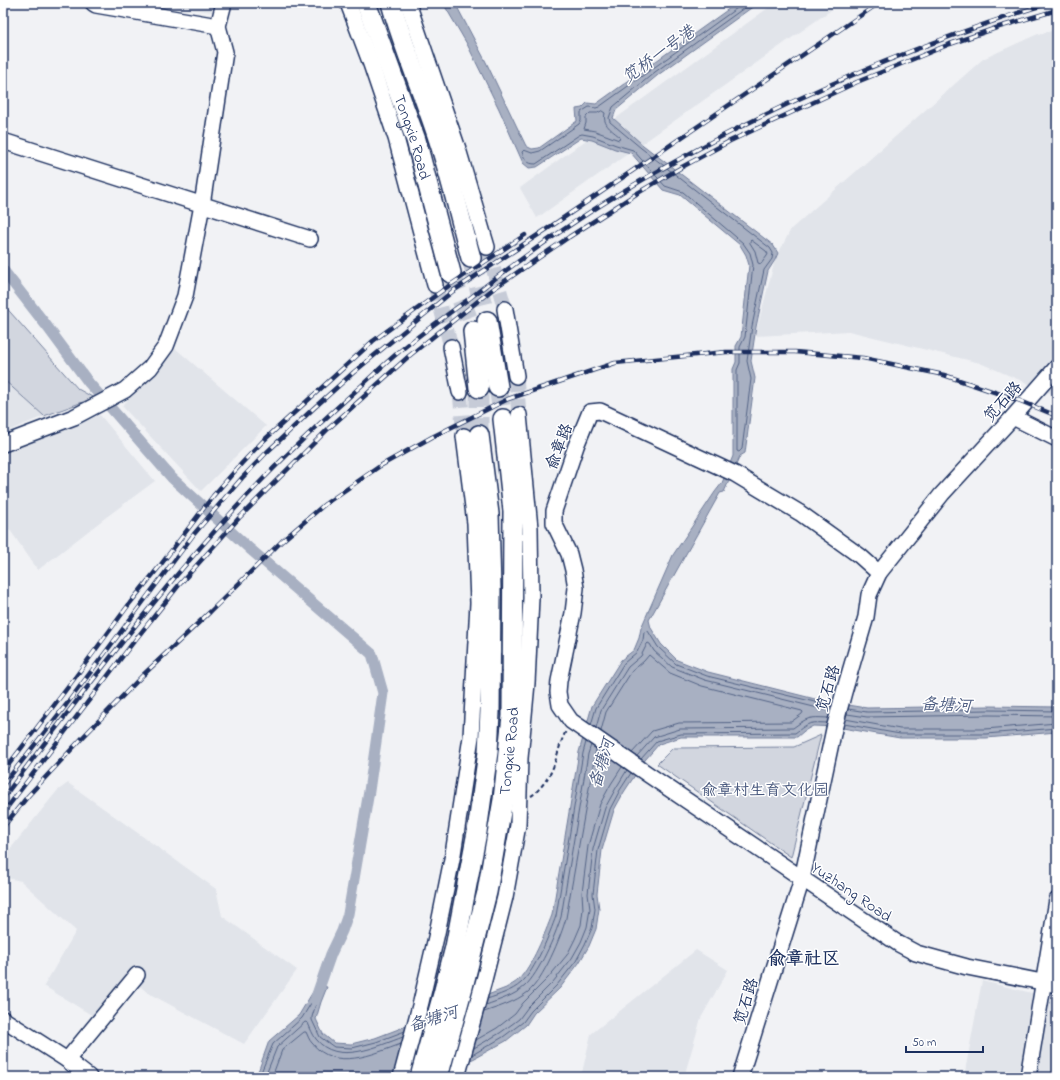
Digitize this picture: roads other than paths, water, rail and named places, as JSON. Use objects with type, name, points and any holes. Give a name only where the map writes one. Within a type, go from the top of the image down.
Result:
[{"type":"main road","name":"Tongxie Road","points":[[366,3],[416,140],[451,273]]},
{"type":"main road","name":"Tongxie Road","points":[[390,3],[438,138],[471,258]]},
{"type":"main road","points":[[480,326],[488,387]]},
{"type":"main road","name":"Tongxie Road","points":[[448,1075],[463,987],[487,892],[503,800],[512,716],[514,511],[511,417]]},
{"type":"main road","name":"Tongxie Road","points":[[420,1077],[444,994],[455,947],[477,832],[488,752],[490,712],[491,590],[489,514],[472,435]]},
{"type":"street","points":[[93,3],[96,5],[218,26]]},
{"type":"street","points":[[3,444],[74,417],[125,390],[150,368],[166,346],[185,296],[202,205],[225,52],[218,26],[224,3]]},
{"type":"street","points":[[348,3],[371,64],[396,138],[435,285]]},
{"type":"street","points":[[408,3],[458,149],[487,247]]},
{"type":"street","points":[[3,141],[310,239]]},
{"type":"street","points":[[505,309],[516,376]]},
{"type":"street","points":[[451,347],[460,392]]},
{"type":"street","name":"笕石路","points":[[740,1077],[802,879],[834,729],[866,617],[869,595],[879,573],[942,494],[1057,367]]},
{"type":"street","name":"俞章路","points":[[649,776],[570,721],[560,705],[558,692],[573,613],[576,588],[569,554],[554,523],[554,510],[576,446],[590,412],[600,411],[735,474],[800,513],[860,556],[879,573]]},
{"type":"street","points":[[1013,416],[1057,440]]},
{"type":"street","points":[[448,1075],[484,980],[504,897],[518,826],[520,758],[527,683],[531,598],[530,528],[511,417]]},
{"type":"street","points":[[401,1077],[421,1002],[437,932],[453,854],[471,737],[478,603],[472,435]]},
{"type":"street","name":"Yuzhang Road","points":[[649,776],[899,944],[916,952],[967,967],[1050,983]]},
{"type":"street","points":[[453,854],[477,832]]},
{"type":"street","points":[[1028,1077],[1050,983],[1057,900]]},
{"type":"street","points":[[67,1060],[137,975]]},
{"type":"street","points":[[3,1019],[67,1060],[89,1077]]},
{"type":"water","name":"备塘河","points":[[443,3],[455,3],[486,62],[526,146],[532,149],[539,148],[577,121],[576,109],[582,108],[587,103],[596,104],[737,3],[758,3],[658,75],[616,110],[613,118],[643,145],[773,245],[778,253],[768,271],[756,327],[751,361],[755,378],[745,453],[740,456],[724,492],[720,493],[649,620],[651,628],[661,644],[677,660],[708,672],[823,701],[867,708],[989,706],[1057,707],[1057,732],[986,738],[900,738],[837,727],[813,726],[797,737],[681,737],[659,744],[645,760],[614,810],[602,850],[597,894],[599,909],[596,929],[589,946],[579,963],[560,988],[534,1013],[526,1025],[506,1041],[473,1059],[408,1077],[255,1077],[269,1041],[299,1015],[317,985],[327,987],[316,1019],[323,1034],[334,1043],[351,1044],[375,1038],[506,988],[516,982],[524,973],[538,949],[552,915],[579,752],[592,706],[621,660],[634,650],[641,628],[673,555],[722,483],[733,456],[733,369],[736,362],[736,346],[741,337],[749,265],[746,255],[740,245],[680,195],[663,190],[631,153],[615,149],[592,140],[581,138],[537,167],[529,168],[523,163],[499,109],[467,44]]},
{"type":"waterway","points":[[3,270],[89,383],[172,478],[250,549],[372,654],[383,693],[369,791],[348,914],[331,954],[315,1000]]},
{"type":"tunnel","points":[[487,247],[505,309]]},
{"type":"tunnel","points":[[471,258],[487,321]]},
{"type":"tunnel","points":[[451,273],[473,331]]},
{"type":"tunnel","points":[[435,285],[451,347]]},
{"type":"tunnel","points":[[516,376],[519,415]]},
{"type":"tunnel","points":[[498,387],[503,419]]},
{"type":"tunnel","points":[[479,388],[479,435]]},
{"type":"tunnel","points":[[460,392],[464,436]]},
{"type":"railway","points":[[3,785],[66,705],[194,534],[242,478],[267,452],[354,372],[453,291],[547,229],[879,3]]},
{"type":"railway","points":[[3,798],[96,675],[160,595],[227,517],[316,427],[387,362],[426,330],[516,263],[586,214],[635,184],[706,144],[802,97],[850,76],[949,37],[1049,3]]},
{"type":"railway","points":[[3,813],[179,585],[239,518],[328,429],[409,356],[493,289],[569,237],[636,194],[730,141],[857,82],[950,44],[999,27],[1057,10]]},
{"type":"railway","points":[[3,772],[130,603],[213,496],[262,442],[373,341],[450,285],[525,235]]},
{"type":"railway","points":[[3,827],[28,796],[143,675],[282,541],[325,504],[380,466],[432,437],[508,399],[615,363],[726,352],[795,352],[863,358],[944,375],[1018,400],[1057,416]]},
{"type":"district","name":"俞章社区","points":[[804,958]]},
{"type":"water label","name":"笕桥一号港","points":[[658,54]]},
{"type":"park label","name":"俞章村生育文化园","points":[[765,789]]}]
